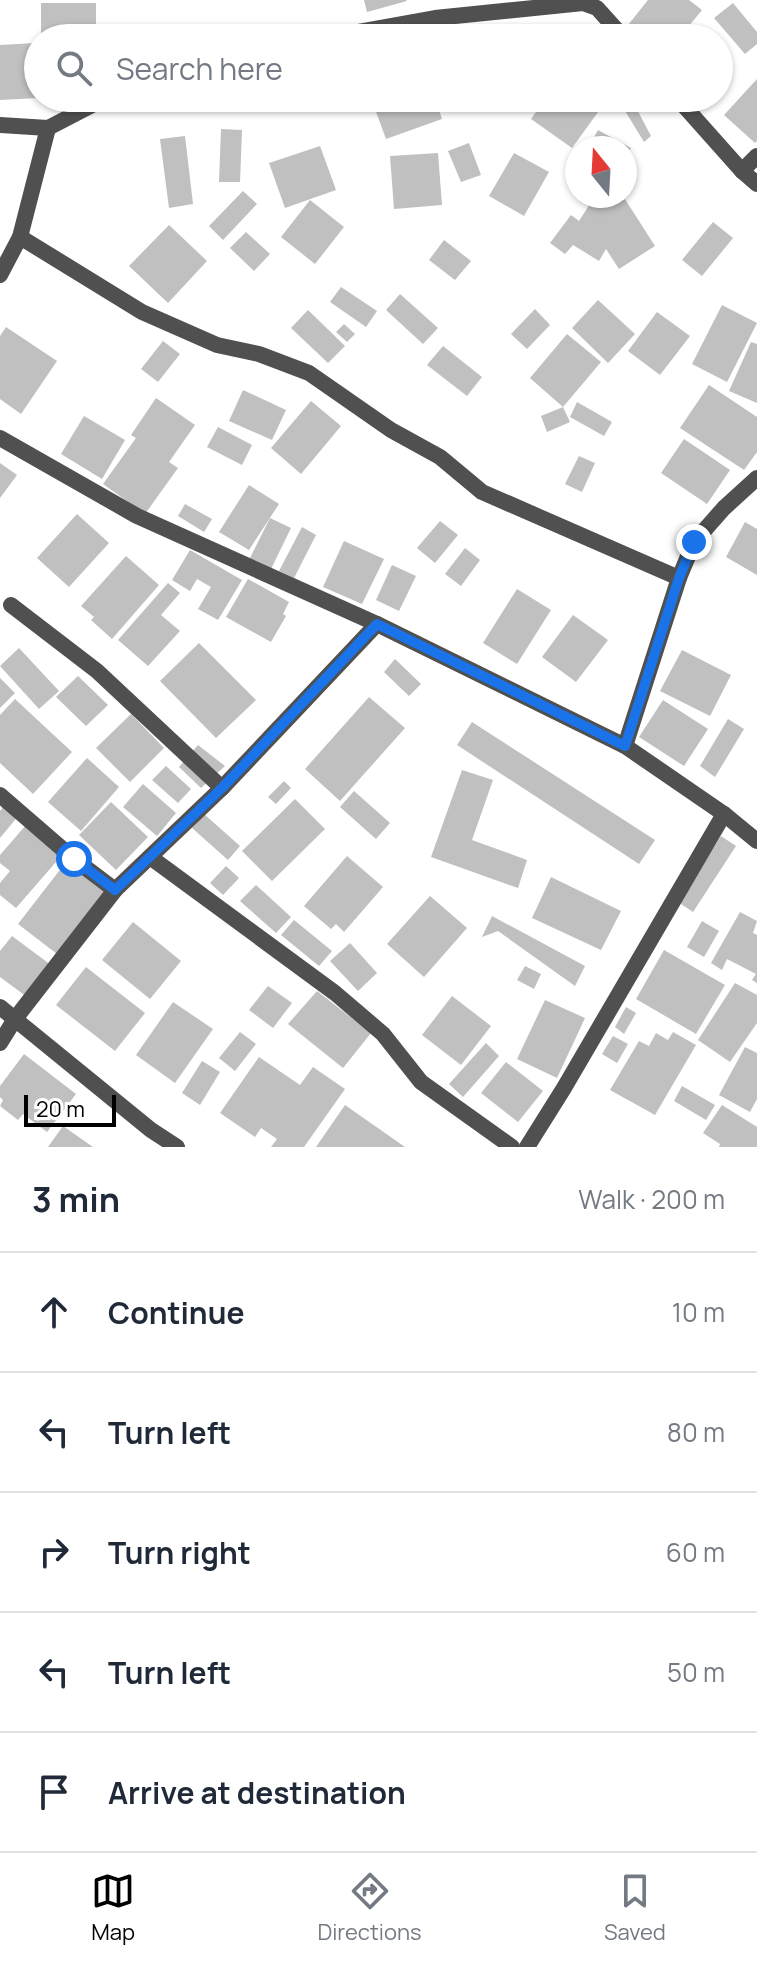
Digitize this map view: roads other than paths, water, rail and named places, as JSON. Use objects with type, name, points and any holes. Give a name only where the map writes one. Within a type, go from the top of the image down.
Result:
[{"type":"street","points":[[402,24],[583,3],[597,8],[611,24]]},
{"type":"street","points":[[0,125],[48,128],[79,112]]},
{"type":"street","points":[[689,112],[757,184]]},
{"type":"street","points":[[0,275],[20,237],[48,128]]},
{"type":"street","points":[[742,171],[757,156]]},
{"type":"street","points":[[20,237],[142,312],[217,345],[259,354],[309,373],[391,430],[440,457],[482,492],[679,578]]},
{"type":"street","points":[[0,438],[137,516],[377,624],[625,746],[724,814],[757,841]]},
{"type":"street","points":[[625,746],[679,578],[694,542],[724,508],[757,478]]},
{"type":"street","points":[[11,605],[97,671],[222,788]]},
{"type":"street","points":[[0,1043],[15,1019],[115,890],[222,788],[377,624]]},
{"type":"street","points":[[0,795],[115,890]]},
{"type":"street","points":[[527,1147],[724,814]]},
{"type":"street","points":[[150,857],[335,993],[383,1034],[421,1082],[512,1147]]},
{"type":"street","points":[[0,1007],[151,1130],[177,1147]]}]
